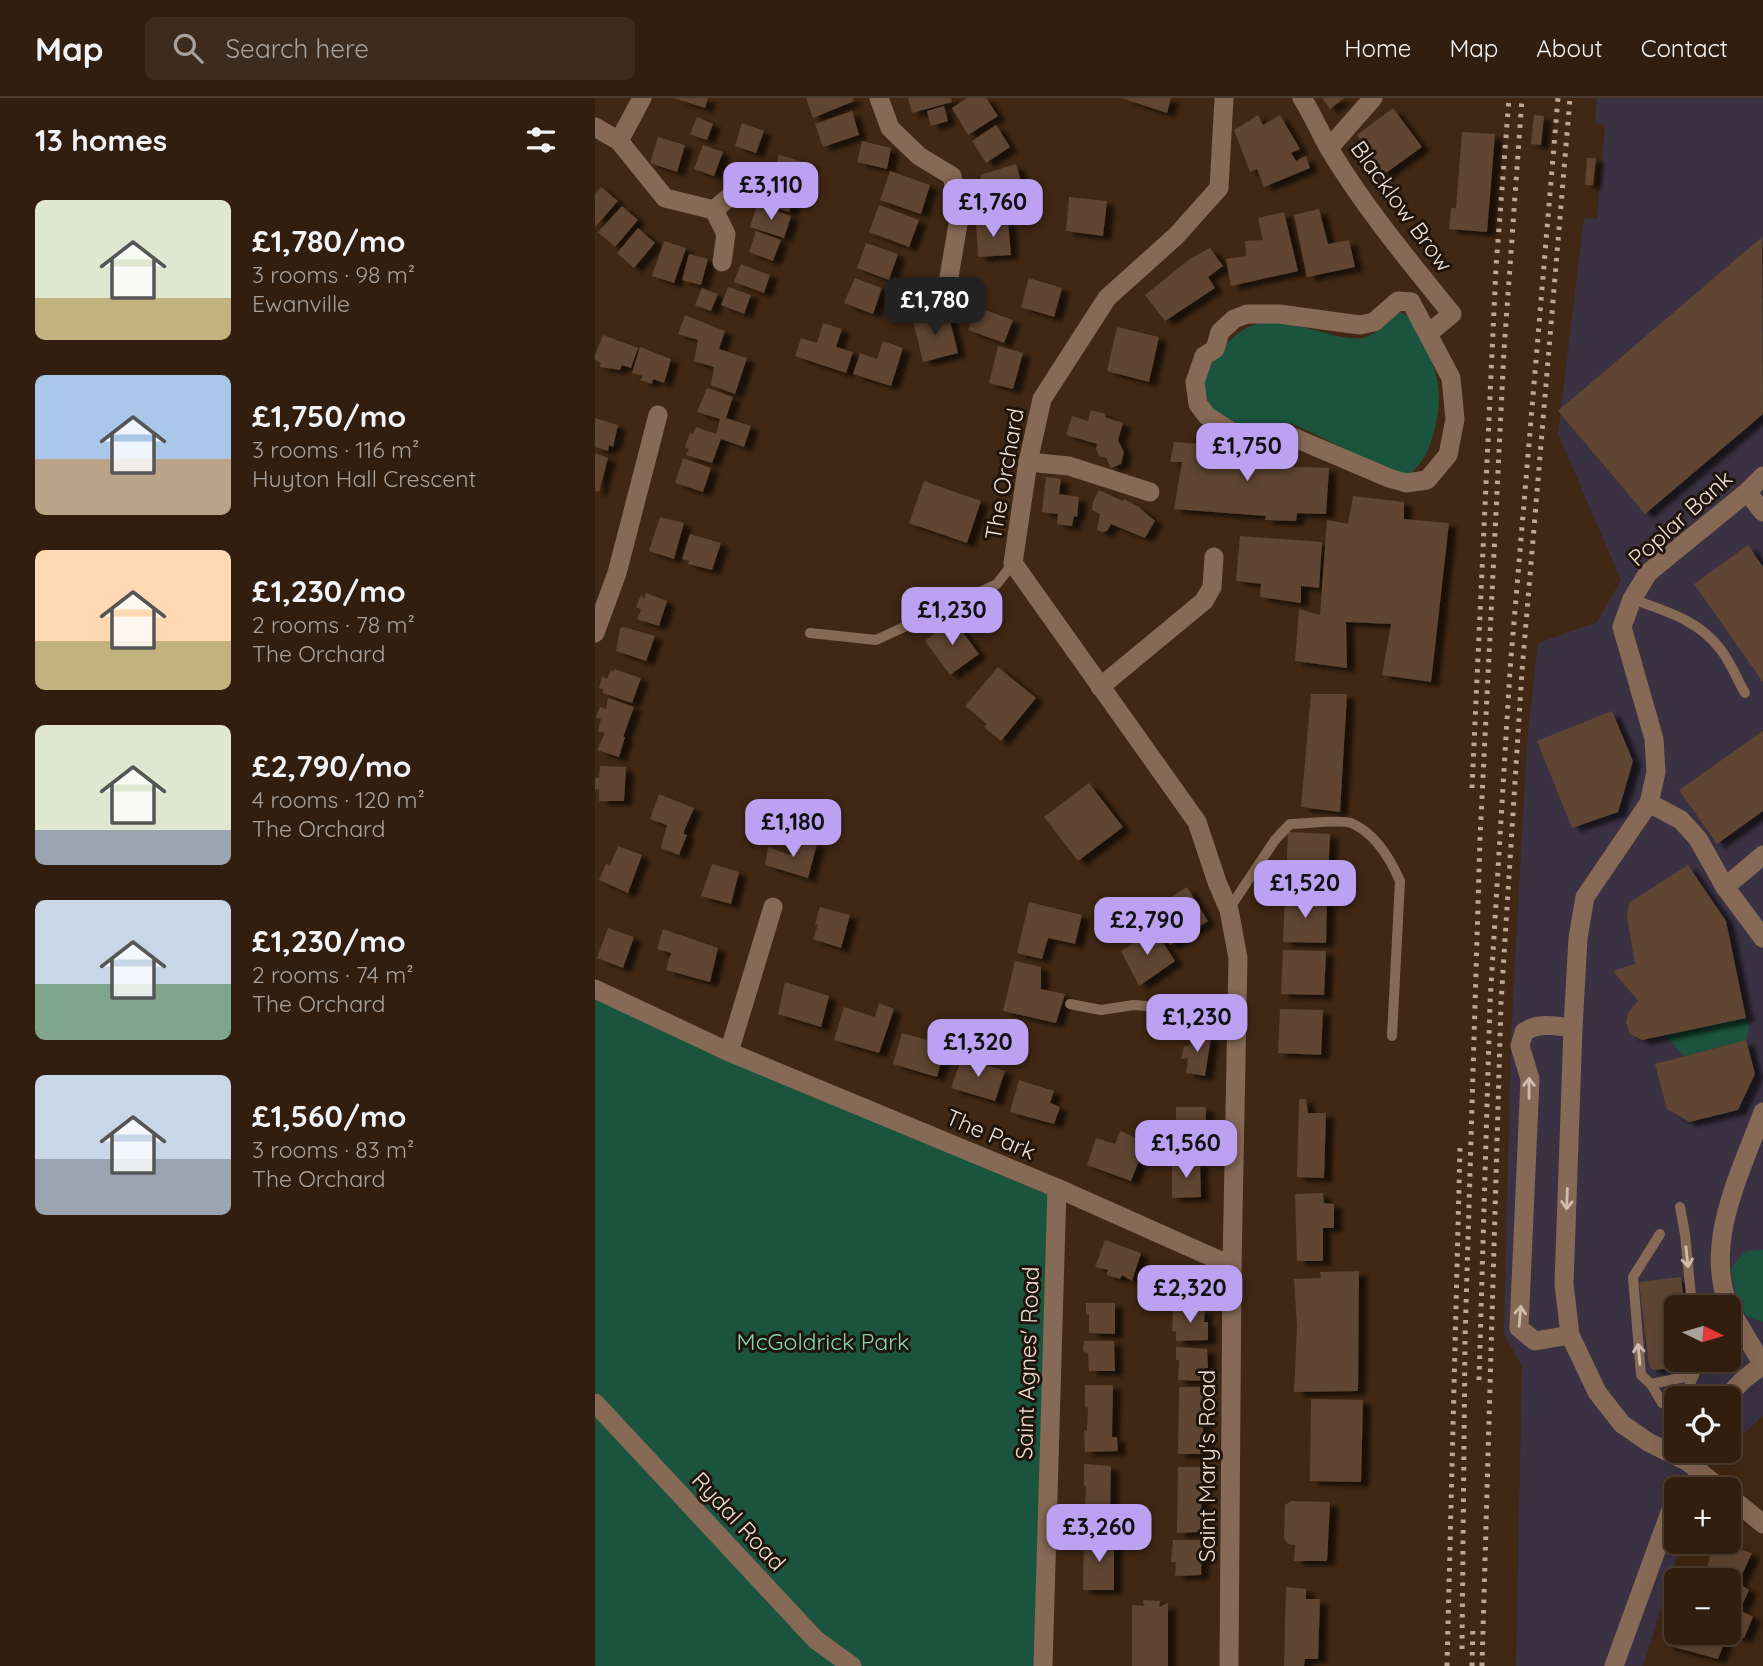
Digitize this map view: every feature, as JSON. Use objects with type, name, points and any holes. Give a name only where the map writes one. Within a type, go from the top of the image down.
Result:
[{"type":"street","points":[[619,141],[642,98]]},
{"type":"street","points":[[879,98],[890,128],[919,156],[952,176],[960,212],[947,289]]},
{"type":"street","name":"The Orchard","points":[[1224,98],[1219,188],[1176,236],[1107,298],[1042,399],[1028,462],[1013,563],[1197,822],[1229,910],[1238,958],[1232,1266]]},
{"type":"street","name":"Blacklow Brow","points":[[1302,98],[1317,121],[1329,148],[1385,232],[1452,314],[1429,333]]},
{"type":"street","points":[[1329,148],[1373,98]]},
{"type":"street","points":[[595,127],[619,141],[666,198],[714,210],[726,234],[722,262]]},
{"type":"street","points":[[714,210],[735,191]]},
{"type":"street","points":[[903,308],[947,289],[969,300]]},
{"type":"street","points":[[1398,301],[1411,302],[1429,333],[1451,378],[1455,419],[1448,456],[1427,480],[1406,483],[1389,478],[1295,438],[1232,432],[1207,416],[1198,404],[1195,382],[1204,356],[1215,349],[1220,332],[1234,319],[1247,314],[1289,315],[1360,325],[1374,322],[1398,301]]},
{"type":"street","points":[[595,633],[617,573],[658,415]]},
{"type":"street","points":[[1028,462],[1069,466],[1150,492]]},
{"type":"street","name":"Poplar Bank","points":[[1649,803],[1655,772],[1654,739],[1622,628],[1632,599],[1648,573],[1763,476]]},
{"type":"street","points":[[1747,492],[1763,512]]},
{"type":"street","points":[[1100,687],[1204,601],[1212,587],[1214,557]]},
{"type":"street","points":[[1664,1447],[1648,1442],[1622,1424],[1597,1392],[1570,1335],[1564,1284],[1573,1028],[1578,938],[1585,897],[1649,803],[1681,820],[1699,839],[1725,887],[1763,938]]},
{"type":"street","points":[[1725,887],[1763,855]]},
{"type":"street","points":[[729,1052],[773,907]]},
{"type":"street","name":"The Park","points":[[595,989],[729,1052],[1056,1188],[1232,1266]]},
{"type":"street","points":[[1570,1335],[1535,1340],[1519,1328],[1530,1079],[1520,1046],[1524,1032],[1531,1027],[1539,1025],[1573,1028]]},
{"type":"street","points":[[1726,1295],[1721,1278],[1721,1255],[1727,1212],[1763,1112]]},
{"type":"street","name":"Saint Agnes' Road","points":[[1043,1666],[1056,1188]]},
{"type":"street","name":"Saint Mary's Road","points":[[1229,1666],[1232,1266]]},
{"type":"street","points":[[1737,1386],[1763,1365],[1741,1327]]},
{"type":"street","name":"Rydal Road","points":[[595,1403],[816,1640],[852,1666]]},
{"type":"street","points":[[1697,1463],[1710,1477]]},
{"type":"street","points":[[1741,1506],[1763,1524]]},
{"type":"street","points":[[1614,1666],[1664,1527]]},
{"type":"lane","points":[[810,633],[876,639],[997,584],[1013,563]]},
{"type":"lane","points":[[1632,599],[1683,617],[1705,632],[1721,649],[1745,693]]},
{"type":"lane","points":[[1229,910],[1275,840],[1290,824],[1349,822],[1375,841],[1391,860],[1400,881],[1392,1037]]},
{"type":"lane","points":[[1070,1004],[1101,1010],[1134,1005],[1159,1007],[1183,1023],[1236,1035]]},
{"type":"lane","points":[[1680,1207],[1691,1295]]},
{"type":"lane","points":[[1660,1234],[1633,1277],[1641,1375],[1664,1403]]},
{"type":"lane","points":[[1651,1384],[1685,1377],[1690,1372]]},
{"type":"shaded area","points":[[1597,98],[1763,98],[1763,1416],[1741,1436],[1741,1386],[1664,1386],[1664,1463],[1712,1463],[1705,1470],[1703,1477],[1664,1477],[1664,1554],[1678,1554],[1674,1568],[1664,1568],[1664,1599],[1643,1666],[1516,1666],[1522,1367],[1504,1334],[1511,1036],[1527,743],[1538,643],[1597,622],[1621,580],[1558,434],[1584,218],[1597,219],[1605,125],[1595,123]]},
{"type":"green space","points":[[1400,312],[1412,320],[1419,332],[1434,366],[1439,393],[1438,414],[1432,439],[1421,462],[1406,475],[1295,425],[1283,423],[1255,426],[1229,420],[1215,411],[1206,396],[1204,387],[1208,369],[1228,343],[1246,328],[1261,323],[1287,323],[1343,337],[1366,337]]},
{"type":"green space","name":"McGoldrick Park","points":[[595,989],[1057,1188],[1037,1666],[595,1666]]},
{"type":"green space","points":[[1746,1018],[1749,1026],[1746,1040],[1684,1056],[1663,1033]]},
{"type":"green space","points":[[1763,1250],[1763,1322],[1741,1311],[1741,1295],[1736,1295],[1731,1268],[1746,1251]]},
{"type":"building","points":[[674,98],[708,98],[705,108]]},
{"type":"building","points":[[806,98],[853,98],[854,101],[813,118]]},
{"type":"building","points":[[908,98],[951,98],[952,102],[912,113]]},
{"type":"building","points":[[967,98],[986,98],[998,116],[968,135],[952,108]]},
{"type":"building","points":[[1121,98],[1171,98],[1167,113]]},
{"type":"building","points":[[1322,98],[1344,98],[1330,109]]},
{"type":"building","points":[[944,106],[948,121],[931,126],[927,111]]},
{"type":"building","points":[[1393,108],[1422,147],[1383,175],[1357,135]]},
{"type":"building","points":[[852,111],[859,135],[823,147],[815,124]]},
{"type":"building","points":[[1258,115],[1263,125],[1280,115],[1300,149],[1291,153],[1296,161],[1306,156],[1310,168],[1264,187],[1257,169],[1250,172],[1234,130]]},
{"type":"building","points":[[1534,115],[1544,116],[1541,145],[1531,144]]},
{"type":"building","points":[[697,117],[713,124],[707,140],[690,134]]},
{"type":"building","points":[[742,123],[764,131],[756,153],[735,146]]},
{"type":"building","points":[[996,125],[1010,147],[986,163],[972,141]]},
{"type":"building","points":[[1462,132],[1495,134],[1487,232],[1449,229],[1451,208],[1456,208]]},
{"type":"building","points":[[658,137],[685,145],[677,172],[650,163]]},
{"type":"building","points":[[862,141],[891,148],[887,169],[857,162]]},
{"type":"building","points":[[703,145],[723,152],[714,176],[694,169]]},
{"type":"building","points":[[779,155],[811,164],[805,185],[773,176]]},
{"type":"building","points":[[1587,158],[1596,158],[1593,185],[1585,185]]},
{"type":"building","points":[[1016,164],[1024,191],[987,201],[980,175]]},
{"type":"building","points":[[890,171],[930,185],[921,214],[880,200]]},
{"type":"building","points":[[769,184],[795,192],[789,212],[763,203]]},
{"type":"building","points":[[601,187],[618,201],[595,227],[595,194]]},
{"type":"building","points":[[1069,197],[1107,201],[1103,236],[1066,231]]},
{"type":"building","points":[[757,205],[791,216],[784,238],[750,227]]},
{"type":"building","points":[[879,205],[919,220],[909,247],[869,232]]},
{"type":"building","points":[[622,206],[638,220],[615,247],[598,232]]},
{"type":"building","points":[[1319,209],[1328,244],[1349,240],[1355,267],[1307,277],[1294,215]]},
{"type":"building","points":[[1284,212],[1298,271],[1231,286],[1226,259],[1246,256],[1245,241],[1263,240],[1258,218]]},
{"type":"building","points":[[1008,221],[1011,255],[978,257],[976,223]]},
{"type":"building","points":[[638,228],[655,243],[634,268],[617,253]]},
{"type":"building","points":[[756,231],[781,240],[773,261],[749,252]]},
{"type":"building","points":[[1762,237],[1763,414],[1645,514],[1558,411]]},
{"type":"building","points":[[664,241],[686,248],[674,283],[652,276]]},
{"type":"building","points":[[866,243],[898,254],[889,280],[857,268]]},
{"type":"building","points":[[1210,248],[1223,266],[1208,277],[1215,288],[1165,321],[1145,295],[1191,258]]},
{"type":"building","points":[[689,254],[708,259],[701,285],[682,280]]},
{"type":"building","points":[[741,264],[770,275],[764,293],[734,282]]},
{"type":"building","points":[[855,278],[882,288],[873,314],[844,303]]},
{"type":"building","points":[[1029,278],[1062,288],[1054,317],[1021,307]]},
{"type":"building","points":[[728,287],[751,295],[744,314],[721,305]]},
{"type":"building","points":[[702,288],[718,294],[711,311],[695,305]]},
{"type":"building","points":[[977,307],[1013,320],[1004,343],[968,330]]},
{"type":"building","points":[[948,313],[958,353],[923,362],[913,321]]},
{"type":"building","points":[[685,315],[725,331],[719,349],[747,358],[735,394],[711,385],[714,367],[694,361],[698,340],[678,334]]},
{"type":"building","points":[[823,323],[842,329],[836,347],[853,352],[846,373],[795,356],[801,338],[817,343]]},
{"type":"building","points":[[1117,327],[1159,337],[1149,382],[1107,371]]},
{"type":"building","points":[[603,335],[638,348],[631,368],[622,365],[620,370],[600,367],[601,363],[595,360],[595,355]]},
{"type":"building","points":[[883,341],[903,348],[891,386],[853,374],[860,353],[877,359]]},
{"type":"building","points":[[998,346],[1023,353],[1013,389],[989,383]]},
{"type":"building","points":[[640,347],[671,359],[664,383],[653,379],[652,384],[640,380],[643,376],[632,373]]},
{"type":"building","points":[[707,388],[733,397],[726,418],[751,426],[744,447],[721,439],[712,463],[686,455],[689,449],[685,447],[690,433],[693,434],[696,427],[716,434],[720,419],[697,412]]},
{"type":"building","points":[[1091,410],[1123,423],[1118,440],[1124,452],[1121,464],[1111,468],[1106,458],[1099,456],[1097,444],[1066,435],[1072,416],[1088,421]]},
{"type":"building","points":[[595,418],[618,425],[613,447],[609,445],[608,451],[595,447]]},
{"type":"building","points":[[1174,442],[1275,449],[1274,466],[1329,468],[1326,514],[1297,513],[1296,521],[1265,520],[1266,516],[1174,509],[1182,462],[1170,462]]},
{"type":"building","points":[[595,453],[608,458],[599,492],[595,491]]},
{"type":"building","points":[[683,458],[711,468],[703,492],[675,483]]},
{"type":"building","points":[[1046,477],[1061,479],[1059,494],[1079,497],[1077,517],[1074,516],[1072,526],[1057,524],[1058,514],[1042,512]]},
{"type":"building","points":[[924,481],[981,501],[967,543],[909,523]]},
{"type":"building","points":[[1099,490],[1139,507],[1155,521],[1145,538],[1111,524],[1107,531],[1097,530],[1100,514],[1092,510]]},
{"type":"building","points":[[1353,496],[1404,502],[1404,519],[1449,523],[1431,682],[1382,675],[1391,624],[1346,622],[1347,668],[1295,661],[1299,609],[1320,615],[1327,520],[1348,524]]},
{"type":"building","points":[[660,517],[684,523],[674,559],[649,551]]},
{"type":"building","points":[[690,534],[721,543],[712,570],[688,564],[689,561],[682,559]]},
{"type":"building","points":[[1240,536],[1322,542],[1319,588],[1301,586],[1301,603],[1260,597],[1261,584],[1236,581]]},
{"type":"building","points":[[1748,545],[1763,567],[1763,682],[1694,584]]},
{"type":"building","points":[[646,593],[667,601],[659,626],[637,619],[641,610],[636,607],[641,595],[644,599]]},
{"type":"building","points":[[953,619],[979,654],[950,675],[925,641]]},
{"type":"building","points":[[620,628],[655,636],[646,661],[616,651]]},
{"type":"building","points":[[998,667],[1036,698],[1001,741],[984,727],[987,724],[965,706]]},
{"type":"building","points":[[614,669],[641,678],[632,703],[603,693],[603,689],[599,688],[602,676],[607,679]]},
{"type":"building","points":[[1311,694],[1347,694],[1340,812],[1301,807]]},
{"type":"building","points":[[608,698],[634,707],[619,757],[597,750],[605,733],[598,731],[601,719],[596,717],[600,707],[606,709]]},
{"type":"building","points":[[1612,711],[1633,761],[1618,812],[1572,828],[1537,741]]},
{"type":"building","points":[[1763,731],[1763,811],[1717,844],[1679,790]]},
{"type":"building","points":[[600,766],[626,767],[624,801],[599,801],[595,778],[599,778]]},
{"type":"building","points":[[1089,783],[1123,827],[1078,861],[1044,817]]},
{"type":"building","points":[[659,794],[694,808],[684,831],[687,835],[679,855],[661,848],[667,825],[650,819]]},
{"type":"building","points":[[1288,832],[1330,834],[1328,878],[1286,877]]},
{"type":"building","points":[[795,840],[817,844],[808,878],[765,865],[768,847],[790,855]]},
{"type":"building","points":[[618,846],[642,855],[628,893],[599,880],[606,864],[610,865]]},
{"type":"building","points":[[712,864],[739,872],[731,904],[701,896]]},
{"type":"building","points":[[1688,865],[1726,921],[1746,1018],[1642,1040],[1630,1034],[1626,1023],[1628,1013],[1638,1001],[1613,971],[1635,964],[1627,917],[1628,908],[1630,902]]},
{"type":"building","points":[[1187,887],[1208,921],[1170,945],[1149,911]]},
{"type":"building","points":[[1285,897],[1327,899],[1326,943],[1283,942]]},
{"type":"building","points":[[1029,902],[1082,915],[1075,944],[1048,938],[1042,959],[1017,953]]},
{"type":"building","points":[[820,907],[850,915],[841,948],[813,939]]},
{"type":"building","points":[[608,928],[634,937],[623,968],[597,958]]},
{"type":"building","points":[[663,929],[718,948],[710,982],[666,970],[671,953],[657,949]]},
{"type":"building","points":[[1155,930],[1175,961],[1139,986],[1121,951]]},
{"type":"building","points":[[1283,950],[1326,951],[1324,995],[1281,994]]},
{"type":"building","points":[[1015,961],[1041,967],[1041,989],[1065,994],[1056,1023],[1003,1011]]},
{"type":"building","points":[[785,982],[829,996],[821,1027],[778,1014]]},
{"type":"building","points":[[879,1003],[894,1009],[879,1053],[834,1040],[844,1007],[875,1017]]},
{"type":"building","points":[[1280,1009],[1323,1010],[1321,1055],[1278,1053]]},
{"type":"building","points":[[902,1033],[946,1045],[937,1077],[893,1064]]},
{"type":"building","points":[[1192,1033],[1211,1037],[1205,1076],[1186,1073],[1188,1058],[1181,1059],[1184,1046],[1189,1046]]},
{"type":"building","points":[[1746,1040],[1755,1074],[1738,1110],[1689,1122],[1667,1109],[1655,1064]]},
{"type":"building","points":[[962,1057],[1005,1071],[995,1101],[951,1088]]},
{"type":"building","points":[[1019,1080],[1054,1091],[1050,1103],[1060,1107],[1054,1124],[1010,1112]]},
{"type":"building","points":[[1299,1099],[1306,1099],[1308,1113],[1326,1113],[1324,1178],[1297,1177]]},
{"type":"building","points":[[1176,1107],[1206,1107],[1205,1148],[1176,1147]]},
{"type":"building","points":[[1120,1131],[1139,1139],[1135,1152],[1142,1153],[1131,1181],[1087,1165],[1096,1138],[1115,1144]]},
{"type":"building","points":[[1200,1162],[1201,1197],[1172,1198],[1172,1163]]},
{"type":"building","points":[[1323,1193],[1324,1203],[1334,1204],[1334,1228],[1323,1228],[1323,1261],[1297,1261],[1295,1194]]},
{"type":"building","points":[[1105,1240],[1141,1253],[1132,1281],[1122,1275],[1120,1279],[1106,1275],[1108,1270],[1095,1267]]},
{"type":"building","points":[[1359,1271],[1358,1391],[1294,1392],[1297,1327],[1294,1279],[1321,1278],[1320,1272]]},
{"type":"building","points":[[1681,1277],[1683,1295],[1664,1295],[1664,1369],[1653,1370],[1649,1366],[1639,1282]]},
{"type":"building","points":[[1086,1303],[1115,1303],[1115,1334],[1089,1333]]},
{"type":"building","points":[[1173,1309],[1205,1309],[1204,1322],[1208,1322],[1208,1340],[1176,1341],[1176,1332],[1172,1331]]},
{"type":"building","points":[[1084,1341],[1114,1341],[1115,1371],[1089,1371],[1088,1353],[1083,1351]]},
{"type":"building","points":[[1176,1347],[1207,1349],[1208,1368],[1203,1369],[1203,1381],[1178,1380],[1179,1360],[1176,1360]]},
{"type":"building","points":[[1085,1385],[1113,1385],[1112,1437],[1117,1437],[1118,1451],[1085,1452],[1084,1431],[1087,1430],[1088,1408],[1085,1407]]},
{"type":"building","points":[[1179,1387],[1203,1387],[1203,1454],[1178,1454]]},
{"type":"building","points":[[1311,1399],[1363,1400],[1361,1482],[1310,1481]]},
{"type":"building","points":[[1084,1464],[1111,1466],[1110,1509],[1119,1509],[1118,1532],[1084,1532]]},
{"type":"building","points":[[1178,1467],[1202,1467],[1201,1532],[1177,1533]]},
{"type":"building","points":[[1291,1501],[1330,1502],[1327,1561],[1294,1561],[1295,1545],[1288,1544],[1284,1538],[1285,1505]]},
{"type":"building","points":[[1084,1536],[1114,1539],[1114,1590],[1083,1590]]},
{"type":"building","points":[[1173,1540],[1202,1540],[1201,1575],[1175,1576],[1176,1562],[1171,1562]]},
{"type":"building","points":[[1741,1550],[1752,1553],[1741,1577],[1741,1568],[1707,1568],[1711,1554],[1741,1554]]},
{"type":"building","points":[[1741,1585],[1749,1590],[1741,1608]]},
{"type":"building","points":[[1286,1587],[1306,1589],[1306,1599],[1320,1599],[1318,1659],[1305,1659],[1304,1666],[1284,1666]]},
{"type":"building","points":[[1143,1600],[1160,1601],[1159,1607],[1168,1603],[1168,1666],[1132,1666],[1132,1605],[1144,1606]]},
{"type":"building","points":[[1741,1611],[1753,1617],[1744,1638],[1741,1637]]},
{"type":"building","points":[[1666,1645],[1723,1645],[1718,1659]]},
{"type":"railway","points":[[1472,788],[1496,267],[1509,98]]},
{"type":"railway","points":[[1462,1649],[1465,1340],[1480,838],[1504,350],[1522,98]]},
{"type":"railway","points":[[1479,1380],[1490,1003],[1510,670],[1558,98]]},
{"type":"railway","points":[[1482,1666],[1501,1003],[1522,671],[1570,98]]},
{"type":"railway","points":[[1447,1666],[1460,1148]]},
{"type":"railway","points":[[1472,1666],[1473,1625]]}]
